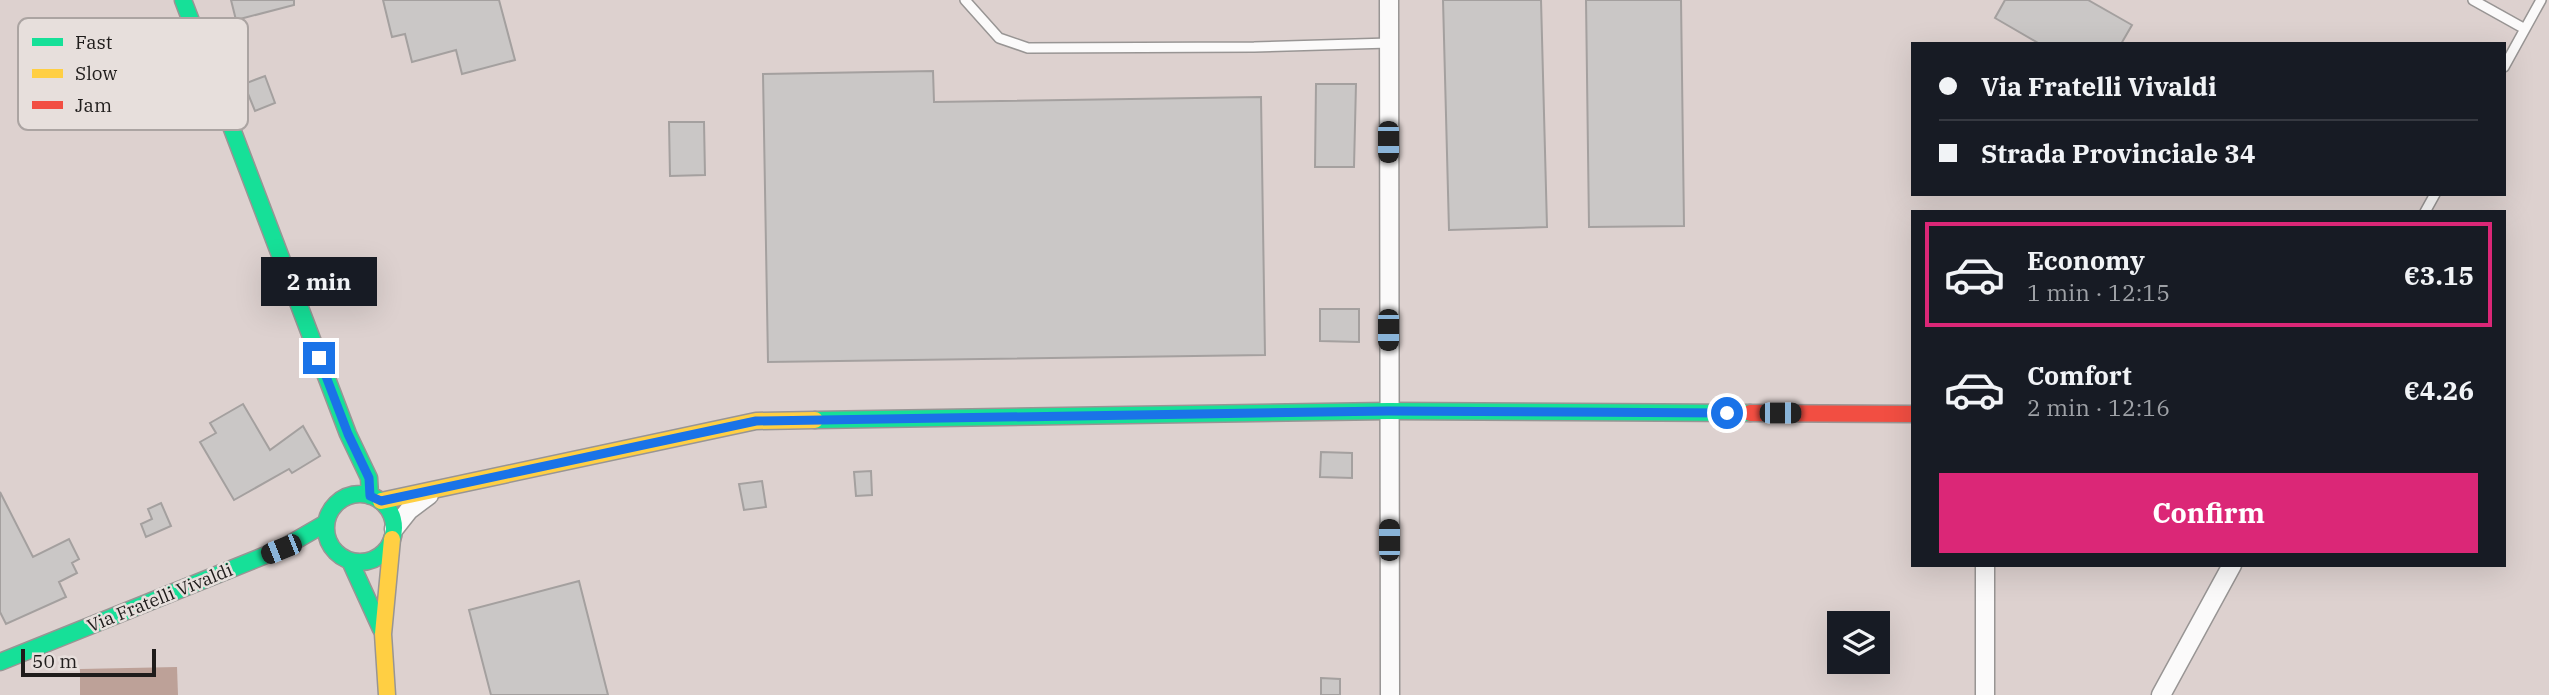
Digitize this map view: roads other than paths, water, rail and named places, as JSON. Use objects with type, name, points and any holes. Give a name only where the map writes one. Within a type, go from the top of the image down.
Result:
[{"type":"street","points":[[183,0],[190,18]]},
{"type":"street","points":[[1389,0],[1390,695]]},
{"type":"street","points":[[232,130],[348,434],[369,478],[375,498],[393,518],[383,634],[387,695]]},
{"type":"street","points":[[383,634],[345,558],[328,541],[326,523],[335,505],[344,498],[352,495],[375,498],[438,488],[756,421],[1388,411],[1911,414]]},
{"type":"street","points":[[344,498],[348,487],[348,434]]},
{"type":"street","points":[[345,558],[371,561],[387,548],[408,510],[438,488]]},
{"type":"street","name":"Via Fratelli Vivaldi","points":[[0,662],[281,549],[326,523]]},
{"type":"street","name":"Via Fratelli Vivaldi","points":[[281,549],[310,544],[322,545],[345,558]]},
{"type":"street","points":[[1985,567],[1985,695]]},
{"type":"street","points":[[2161,695],[2231,567]]},
{"type":"lane","points":[[965,0],[999,38],[1028,48],[1254,47],[1389,43]]},
{"type":"lane","points":[[2473,0],[2525,29]]},
{"type":"lane","points":[[2506,63],[2541,0]]}]
